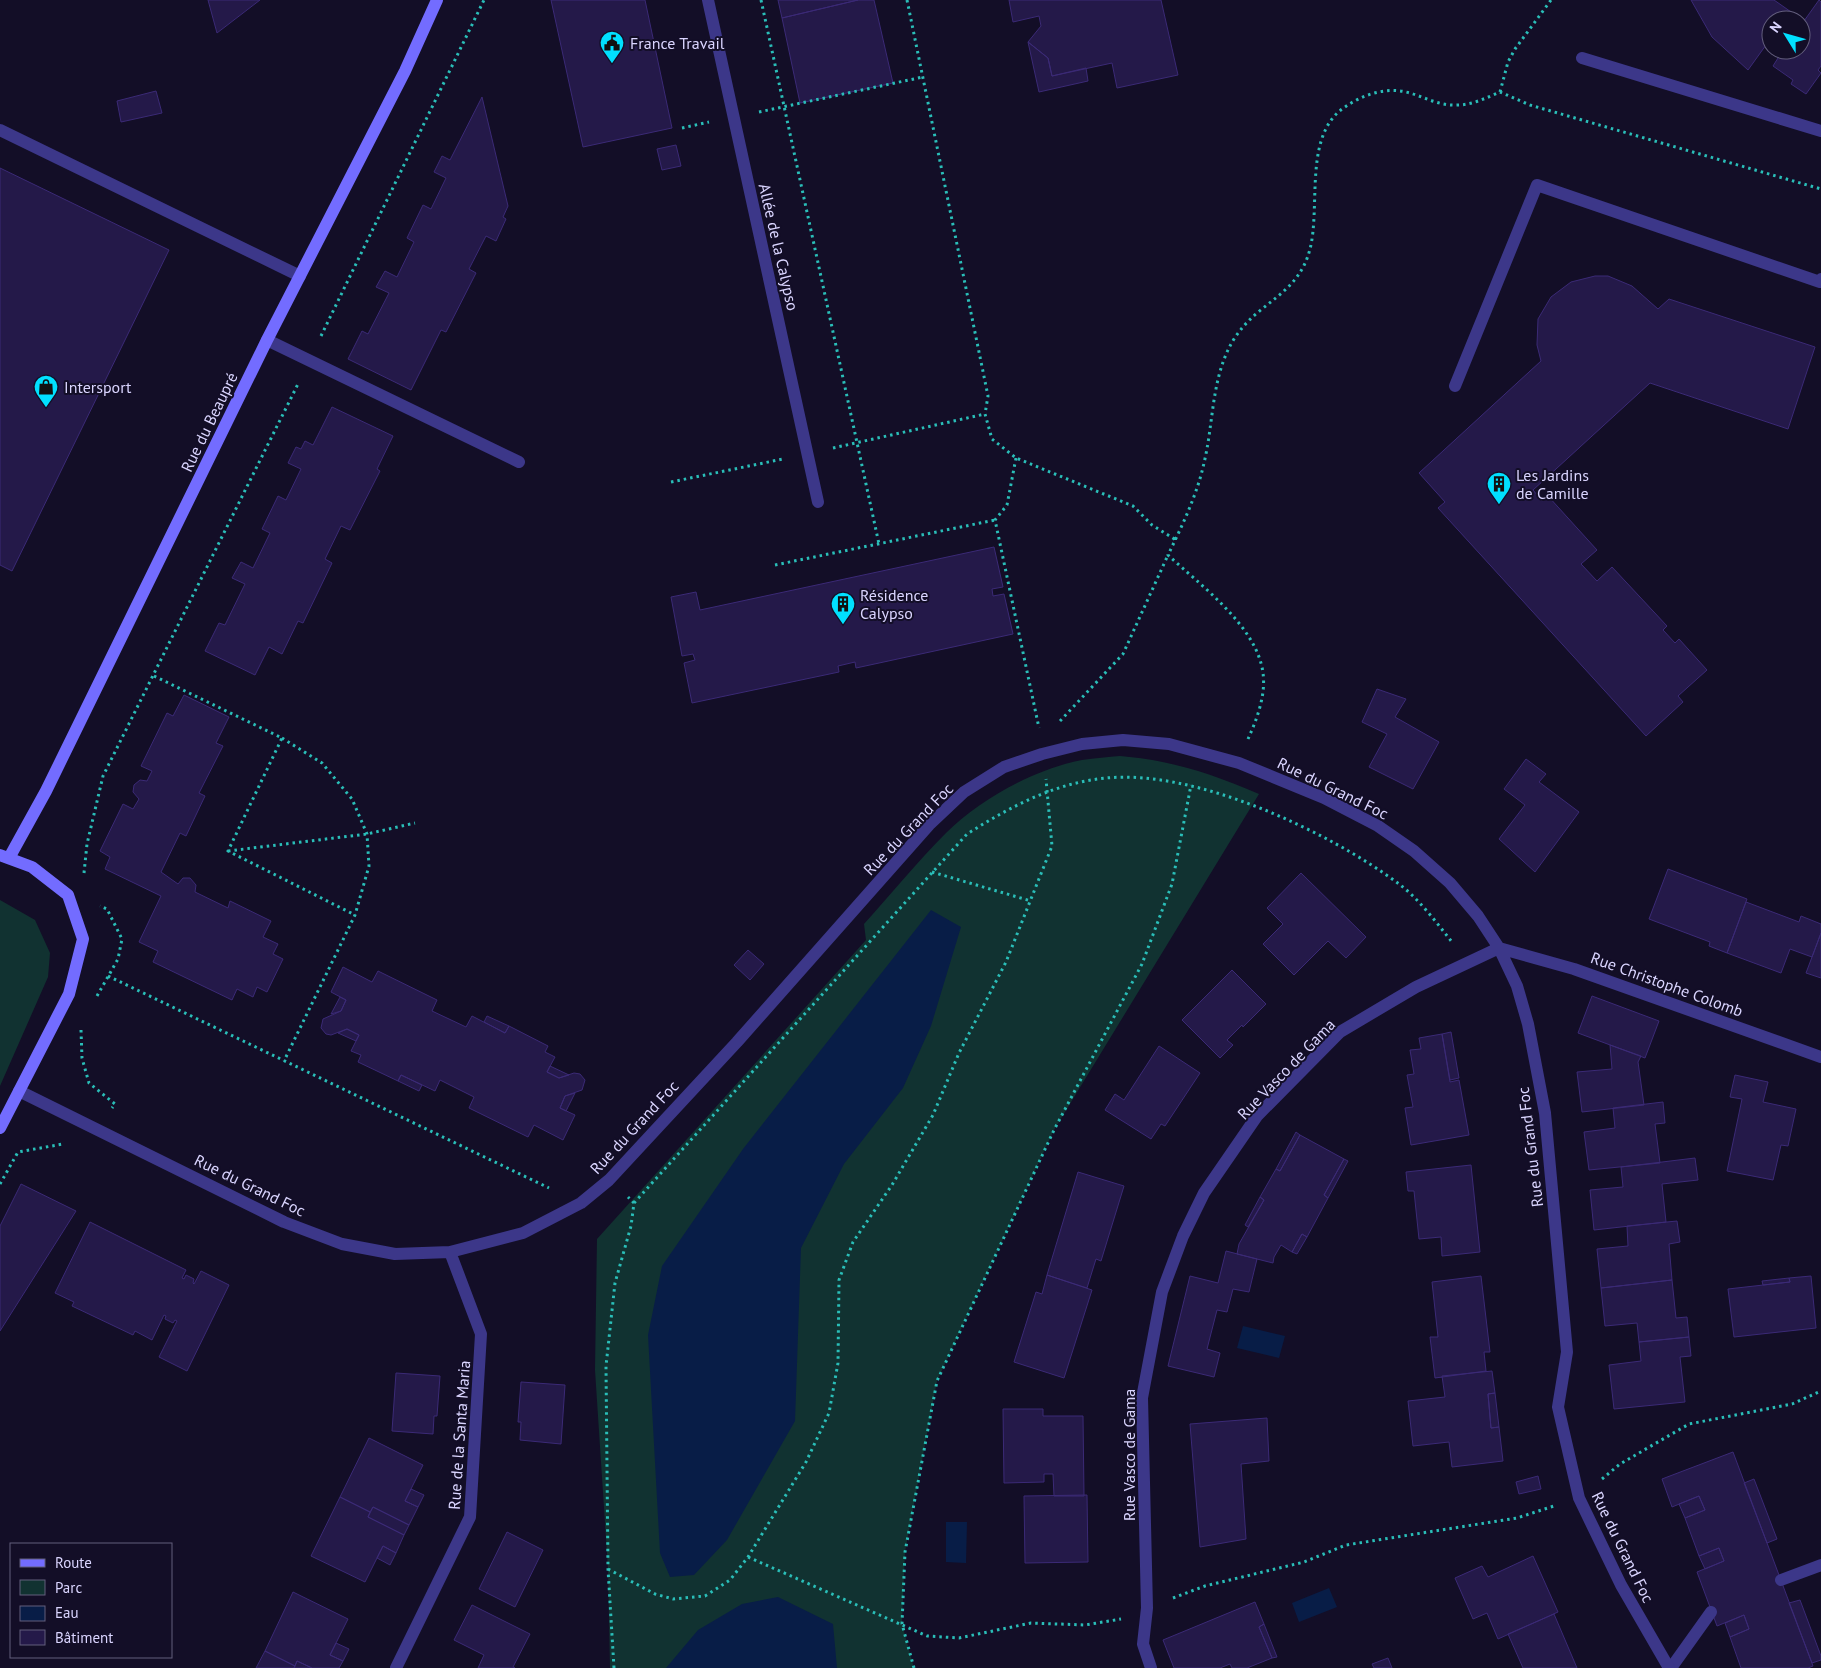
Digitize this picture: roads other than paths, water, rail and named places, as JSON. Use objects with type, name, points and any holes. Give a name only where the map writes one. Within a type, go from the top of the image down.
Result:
[{"type":"street","name":"Rue du Beaupré","points":[[5,857],[46,791],[267,340],[405,71],[437,0]]},
{"type":"street","name":"Allée de la Calypso","points":[[708,0],[818,502]]},
{"type":"street","points":[[1582,58],[1821,131]]},
{"type":"street","points":[[0,130],[300,276]]},
{"type":"street","points":[[1455,386],[1537,185],[1820,282],[1821,279]]},
{"type":"street","points":[[267,340],[309,362],[519,462]]},
{"type":"street","name":"Rue du Grand Foc","points":[[19,1091],[102,1130],[284,1222],[342,1244],[395,1254],[450,1252],[523,1234],[581,1203],[609,1180],[737,1042],[928,826],[964,792],[1004,767],[1042,754],[1082,744],[1123,740],[1169,744],[1239,763],[1324,798],[1378,826],[1414,851],[1450,883],[1478,916],[1500,948],[1516,986],[1528,1024],[1545,1113],[1567,1352],[1558,1407],[1579,1498],[1621,1585],[1670,1668]]},
{"type":"street","points":[[0,1128],[69,994],[83,939],[68,895],[32,867],[5,857]]},
{"type":"street","name":"Rue Vasco de Gama","points":[[1151,1668],[1143,1644],[1147,1608],[1142,1398],[1162,1292],[1183,1236],[1204,1193],[1257,1116],[1340,1032],[1416,986],[1500,948]]},
{"type":"street","name":"Rue Christophe Colomb","points":[[1500,948],[1574,969],[1821,1057]]},
{"type":"street","name":"Rue de la Santa Maria","points":[[396,1668],[470,1518],[481,1334],[450,1252]]},
{"type":"street","points":[[1781,1580],[1821,1565]]},
{"type":"street","points":[[1670,1668],[1712,1612]]},
{"type":"water","points":[[931,910],[961,927],[931,1026],[903,1088],[844,1164],[801,1248],[795,1421],[727,1540],[694,1575],[670,1577],[660,1553],[648,1335],[662,1266],[743,1149]]},
{"type":"water","points":[[1243,1326],[1285,1336],[1279,1358],[1237,1348]]},
{"type":"water","points":[[946,1522],[967,1522],[966,1563],[946,1562]]},
{"type":"water","points":[[1329,1588],[1337,1607],[1299,1622],[1292,1603]]},
{"type":"water","points":[[778,1597],[833,1624],[837,1668],[666,1668],[698,1630],[742,1604]]},
{"type":"place","name":"France Travail","points":[[612,64]]},
{"type":"place","name":"Intersport","points":[[46,408]]},
{"type":"place","name":"Les Jardins de Camille","points":[[1499,505]]},
{"type":"place","name":"Résidence Calypso","points":[[843,625]]}]
